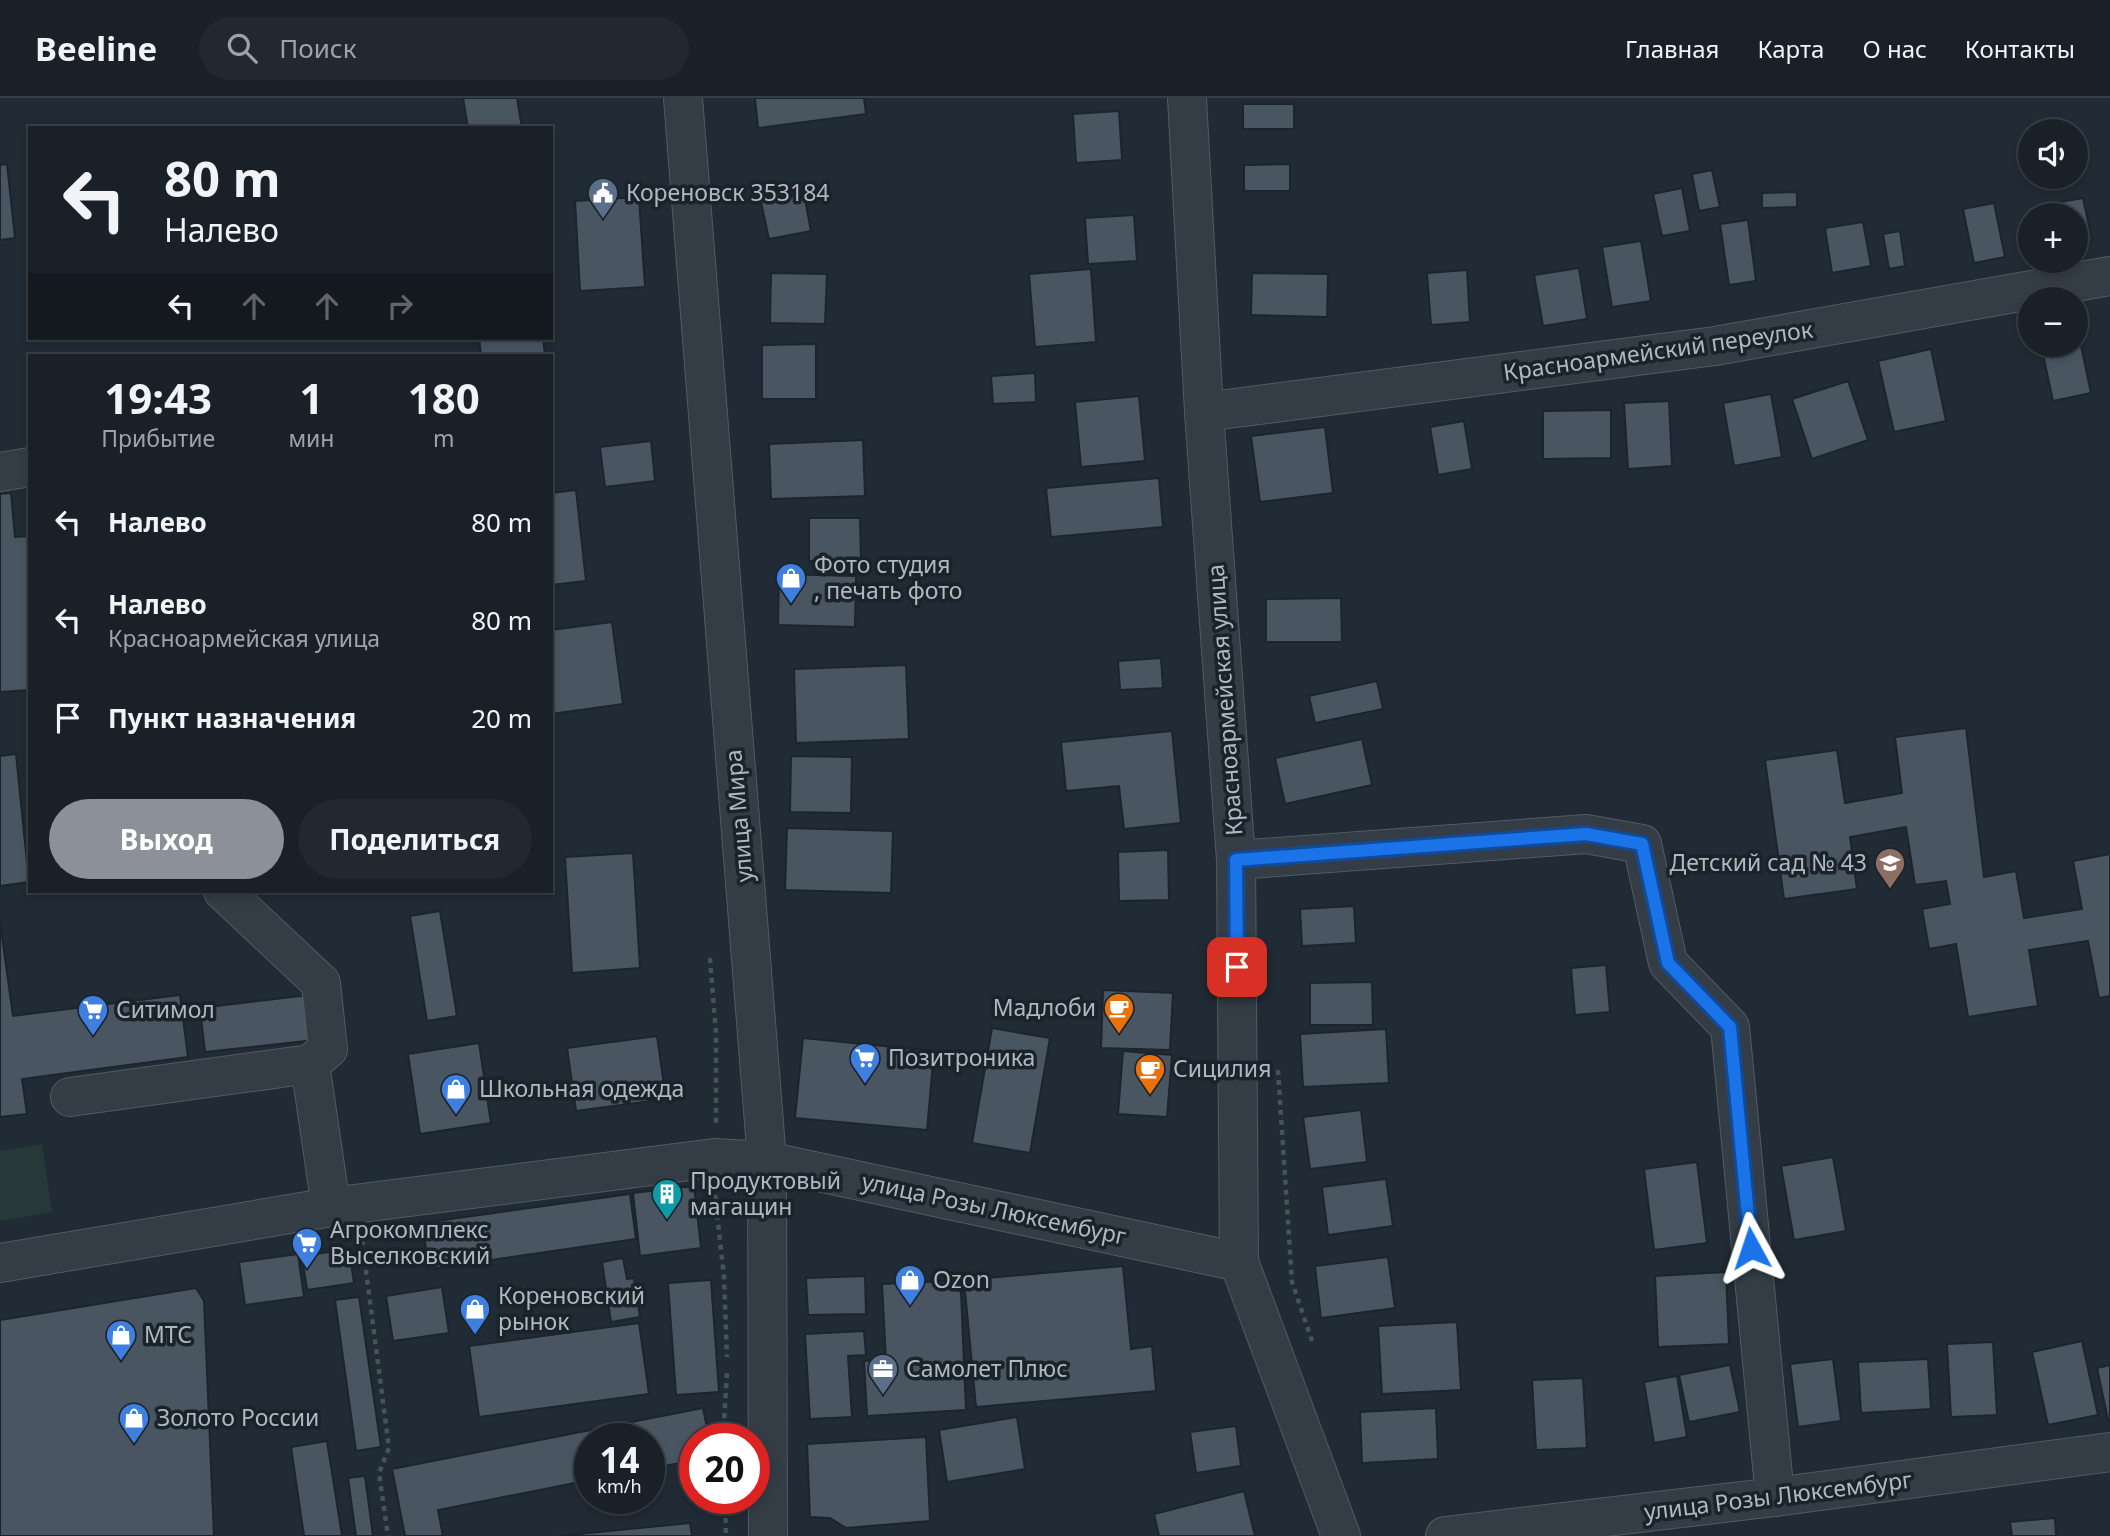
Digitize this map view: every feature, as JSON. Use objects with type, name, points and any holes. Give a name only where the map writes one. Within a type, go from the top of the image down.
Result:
[{"type":"street","name":"улица Мира","points":[[683,98],[767,1175],[768,1536]]},
{"type":"street","name":"Красноармейская улица","points":[[1187,98],[1204,412],[1236,860],[1239,1262],[1341,1536]]},
{"type":"street","name":"Красноармейский переулок","points":[[1204,412],[1715,346],[2110,276]]},
{"type":"street","points":[[0,472],[28,467]]},
{"type":"street","points":[[1236,860],[1586,834],[1642,844],[1668,963],[1730,1027],[1775,1497]]},
{"type":"street","points":[[70,1097],[310,1064],[328,1049],[321,983],[225,893]]},
{"type":"street","points":[[310,1064],[331,1207]]},
{"type":"street","name":"улица Розы Люксембург","points":[[0,1263],[331,1207],[714,1158],[767,1175],[1239,1262]]},
{"type":"street","name":"улица Розы Люксембург","points":[[1445,1536],[1775,1497],[2110,1452]]},
{"type":"path","points":[[727,1358],[724,1277],[714,1182],[767,1175]]},
{"type":"path","points":[[362,1237],[389,1448],[379,1473],[388,1536]]},
{"type":"path","points":[[724,1423],[728,1372]]},
{"type":"path","points":[[725,1514],[726,1536]]},
{"type":"green space","points":[[42,1144],[52,1212],[0,1221],[0,1151]]},
{"type":"building","points":[[463,98],[517,98],[522,126],[468,126]]},
{"type":"building","points":[[755,98],[864,98],[866,114],[758,128]]},
{"type":"building","points":[[1243,104],[1294,104],[1294,129],[1243,129]]},
{"type":"building","points":[[1119,111],[1122,160],[1076,163],[1073,114]]},
{"type":"building","points":[[7,164],[15,238],[0,240],[0,165]]},
{"type":"building","points":[[1290,164],[1290,191],[1244,191],[1244,165]]},
{"type":"building","points":[[1712,170],[1720,207],[1699,211],[1692,174]]},
{"type":"building","points":[[1682,188],[1690,231],[1662,236],[1653,194]]},
{"type":"building","points":[[1797,192],[1797,207],[1762,208],[1762,193]]},
{"type":"building","points":[[804,194],[811,231],[769,239],[761,202]]},
{"type":"building","points":[[639,197],[645,287],[580,291],[575,201]]},
{"type":"building","points":[[2083,198],[2084,203],[2055,203]]},
{"type":"building","points":[[1994,203],[2005,257],[1974,263],[1963,209]]},
{"type":"building","points":[[1134,215],[1137,261],[1088,264],[1085,218]]},
{"type":"building","points":[[1748,220],[1756,281],[1729,285],[1720,224]]},
{"type":"building","points":[[2088,221],[2092,240],[2088,241]]},
{"type":"building","points":[[1863,222],[1871,266],[1832,273],[1825,228]]},
{"type":"building","points":[[1900,231],[1905,266],[1889,269],[1883,234]]},
{"type":"building","points":[[1641,241],[1651,301],[1612,307],[1602,247]]},
{"type":"building","points":[[1579,268],[1587,319],[1543,326],[1534,275]]},
{"type":"building","points":[[1091,269],[1096,342],[1035,347],[1029,274]]},
{"type":"building","points":[[1467,270],[1470,322],[1431,325],[1427,273]]},
{"type":"building","points":[[771,273],[827,274],[825,324],[770,323]]},
{"type":"building","points":[[1252,273],[1328,274],[1327,317],[1251,315]]},
{"type":"building","points":[[479,340],[543,340],[545,354],[481,354]]},
{"type":"building","points":[[816,344],[816,399],[762,399],[762,345]]},
{"type":"building","points":[[1931,349],[1946,421],[1894,432],[1878,361]]},
{"type":"building","points":[[2044,357],[2083,357],[2091,393],[2053,401]]},
{"type":"building","points":[[1035,373],[1036,402],[993,404],[991,376]]},
{"type":"building","points":[[1848,381],[1868,440],[1812,459],[1792,399]]},
{"type":"building","points":[[1771,394],[1782,457],[1734,466],[1723,403]]},
{"type":"building","points":[[1139,396],[1145,461],[1081,467],[1075,402]]},
{"type":"building","points":[[1669,401],[1672,466],[1628,469],[1624,403]]},
{"type":"building","points":[[1611,410],[1611,458],[1543,459],[1543,411]]},
{"type":"building","points":[[1464,421],[1472,469],[1438,475],[1430,427]]},
{"type":"building","points":[[1325,427],[1333,493],[1260,502],[1251,436]]},
{"type":"building","points":[[863,440],[865,496],[771,499],[769,444]]},
{"type":"building","points":[[651,441],[655,481],[605,487],[600,447]]},
{"type":"building","points":[[1159,478],[1163,527],[1051,537],[1046,488]]},
{"type":"building","points":[[576,490],[586,581],[553,585],[553,493]]},
{"type":"building","points":[[11,493],[15,537],[28,536],[28,690],[0,692],[0,494]]},
{"type":"building","points":[[809,518],[860,518],[861,560],[809,561]]},
{"type":"building","points":[[779,574],[856,576],[855,627],[778,625]]},
{"type":"building","points":[[1341,598],[1342,642],[1266,642],[1266,599]]},
{"type":"building","points":[[612,622],[623,704],[553,714],[553,630]]},
{"type":"building","points":[[1161,658],[1163,688],[1120,690],[1118,661]]},
{"type":"building","points":[[906,665],[909,739],[796,743],[794,669]]},
{"type":"building","points":[[1377,681],[1383,709],[1315,723],[1309,696]]},
{"type":"building","points":[[1966,728],[1984,877],[2016,871],[2024,918],[2082,909],[2073,861],[2110,854],[2110,996],[2099,998],[2088,941],[2029,950],[2038,1006],[1968,1017],[1956,944],[1929,949],[1922,909],[1950,904],[1946,881],[1915,885],[1906,827],[1850,837],[1857,889],[1784,899],[1765,760],[1837,750],[1845,803],[1902,793],[1895,737]]},
{"type":"building","points":[[1172,731],[1181,823],[1124,829],[1119,786],[1066,791],[1061,742]]},
{"type":"building","points":[[1362,739],[1372,785],[1285,804],[1275,758]]},
{"type":"building","points":[[16,754],[28,882],[0,886],[0,756]]},
{"type":"building","points":[[791,756],[852,757],[851,813],[790,812]]},
{"type":"building","points":[[787,828],[893,831],[891,893],[785,890]]},
{"type":"building","points":[[1168,850],[1169,900],[1119,901],[1118,852]]},
{"type":"building","points":[[633,853],[640,968],[572,973],[565,857]]},
{"type":"building","points":[[1354,906],[1356,943],[1302,946],[1300,909]]},
{"type":"building","points":[[440,911],[457,1016],[427,1021],[410,916]]},
{"type":"building","name":"Ситимол","points":[[0,922],[13,1016],[180,995],[188,1057],[22,1079],[27,1114],[0,1117]]},
{"type":"building","points":[[1606,965],[1610,1012],[1575,1015],[1571,968]]},
{"type":"building","points":[[1372,982],[1373,1025],[1310,1025],[1310,983]]},
{"type":"building","points":[[1103,990],[1173,993],[1170,1050],[1101,1048]]},
{"type":"building","points":[[309,995],[315,1040],[205,1052],[200,1008]]},
{"type":"building","points":[[992,1028],[1050,1038],[1030,1153],[972,1143]]},
{"type":"building","points":[[1386,1029],[1389,1083],[1303,1087],[1300,1034]]},
{"type":"building","points":[[657,1036],[666,1099],[576,1111],[567,1048]]},
{"type":"building","name":"Позитроника","points":[[803,1038],[934,1051],[927,1130],[795,1118]]},
{"type":"building","points":[[479,1043],[491,1123],[420,1134],[408,1054]]},
{"type":"building","points":[[1123,1051],[1172,1055],[1167,1117],[1118,1114]]},
{"type":"building","points":[[1361,1110],[1367,1162],[1310,1169],[1303,1117]]},
{"type":"building","points":[[1833,1157],[1846,1231],[1794,1240],[1781,1166]]},
{"type":"building","points":[[1697,1162],[1707,1243],[1654,1250],[1644,1169]]},
{"type":"building","points":[[1386,1179],[1393,1226],[1328,1235],[1322,1187]]},
{"type":"building","name":"Продуктовый магащин","points":[[694,1186],[701,1248],[640,1256],[633,1193]]},
{"type":"building","points":[[630,1194],[636,1239],[429,1269],[422,1223]]},
{"type":"building","points":[[349,1249],[354,1283],[307,1290],[302,1256]]},
{"type":"building","points":[[298,1254],[304,1297],[245,1305],[239,1262]]},
{"type":"building","points":[[1388,1257],[1395,1308],[1321,1318],[1315,1266]]},
{"type":"building","points":[[623,1258],[627,1279],[634,1278],[640,1317],[611,1322],[602,1262]]},
{"type":"building","points":[[1123,1266],[1131,1349],[1152,1346],[1156,1391],[976,1407],[964,1280]]},
{"type":"building","points":[[1726,1272],[1729,1344],[1658,1347],[1655,1276]]},
{"type":"building","points":[[865,1276],[866,1314],[808,1315],[806,1278]]},
{"type":"building","points":[[711,1280],[719,1392],[676,1395],[668,1283]]},
{"type":"building","points":[[948,1281],[961,1292],[966,1410],[867,1416],[864,1361],[886,1360],[882,1284]]},
{"type":"building","points":[[442,1287],[449,1333],[393,1341],[386,1296]]},
{"type":"building","points":[[196,1288],[204,1301],[214,1536],[0,1536],[0,1320]]},
{"type":"building","points":[[359,1297],[381,1447],[356,1451],[335,1300]]},
{"type":"building","points":[[1457,1322],[1461,1390],[1382,1394],[1378,1326]]},
{"type":"building","points":[[639,1323],[649,1394],[479,1417],[469,1346]]},
{"type":"building","points":[[864,1331],[866,1355],[848,1356],[852,1417],[810,1419],[805,1334]]},
{"type":"building","points":[[2082,1341],[2098,1415],[2048,1425],[2032,1352]]},
{"type":"building","points":[[1993,1342],[1997,1415],[1951,1417],[1947,1344]]},
{"type":"building","points":[[1833,1359],[1841,1421],[1798,1427],[1790,1364]]},
{"type":"building","points":[[1928,1359],[1931,1409],[1861,1413],[1858,1362]]},
{"type":"building","points":[[1730,1365],[1740,1412],[1689,1422],[1679,1375]]},
{"type":"building","points":[[2110,1365],[2110,1420],[2108,1420],[2097,1368]]},
{"type":"building","points":[[1677,1376],[1687,1437],[1654,1443],[1644,1382]]},
{"type":"building","points":[[1583,1378],[1587,1448],[1536,1450],[1532,1380]]},
{"type":"building","points":[[703,1408],[706,1423],[679,1423],[679,1463],[665,1466],[665,1423],[627,1423]]},
{"type":"building","points":[[1436,1408],[1438,1459],[1362,1463],[1360,1412]]},
{"type":"building","points":[[1017,1417],[1025,1469],[947,1482],[939,1430]]},
{"type":"building","points":[[1236,1426],[1241,1466],[1196,1473],[1190,1432]]},
{"type":"building","points":[[574,1433],[574,1483],[438,1510],[443,1536],[405,1536],[392,1469]]},
{"type":"building","points":[[926,1437],[930,1521],[846,1528],[830,1518],[810,1517],[807,1444]]},
{"type":"building","points":[[327,1441],[342,1536],[304,1536],[291,1447]]},
{"type":"building","points":[[365,1476],[373,1536],[356,1536],[348,1478]]},
{"type":"building","points":[[1244,1491],[1255,1536],[1159,1536],[1154,1514]]},
{"type":"building","points":[[2055,1518],[2056,1536],[2012,1536],[2010,1522]]},
{"type":"building","points":[[690,1523],[692,1536],[559,1536]]},
{"type":"place","name":"Кореновск 353184","points":[[603,220]]},
{"type":"place","name":"Фото студия , печать фото","points":[[791,605]]},
{"type":"place","name":"Детский сад № 43","points":[[1890,890]]},
{"type":"place","name":"Мадлоби","points":[[1119,1035]]},
{"type":"place","name":"Ситимол","points":[[93,1037]]},
{"type":"place","name":"Позитроника","points":[[865,1085]]},
{"type":"place","name":"Сицилия","points":[[1150,1096]]},
{"type":"place","name":"Школьная одежда","points":[[456,1116]]},
{"type":"place","name":"Продуктовый магащин","points":[[667,1221]]},
{"type":"place","name":"Агрокомплекс Выселковский","points":[[307,1270]]},
{"type":"place","name":"Ozon","points":[[910,1307]]},
{"type":"place","name":"Кореновский рынок","points":[[475,1336]]},
{"type":"place","name":"МТС","points":[[121,1362]]},
{"type":"place","name":"Самолет Плюс","points":[[883,1396]]},
{"type":"place","name":"Золото России","points":[[134,1445]]},
{"type":"route","points":[[1237,967],[1236,860],[1586,834],[1642,844],[1668,963],[1730,1027],[1751,1248]]}]
